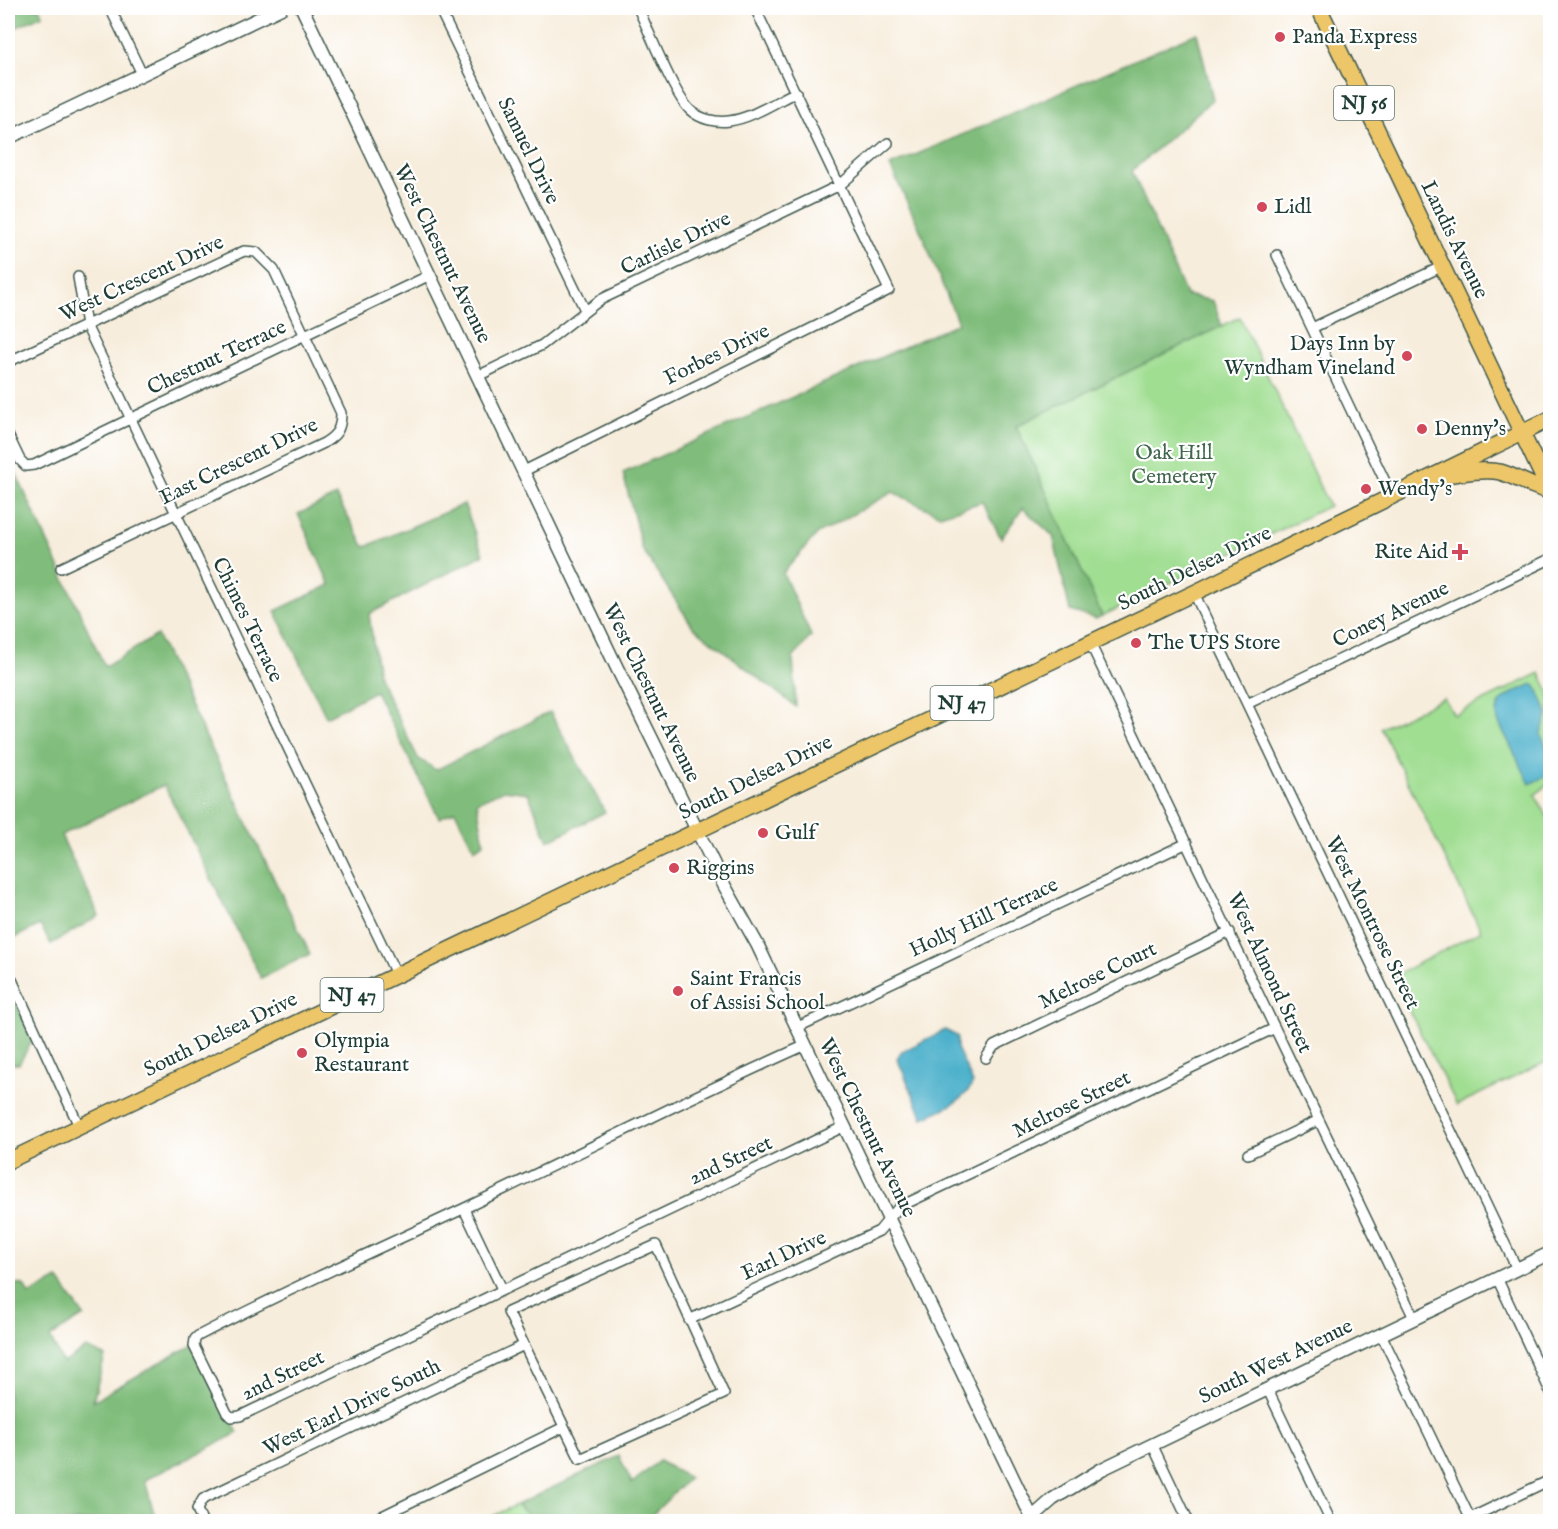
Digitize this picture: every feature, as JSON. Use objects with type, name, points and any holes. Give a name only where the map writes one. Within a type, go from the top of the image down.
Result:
[{"type":"main road","name":"Landis Avenue","points":[[1318,8],[1550,491]]},
{"type":"main road","name":"NJ 47","points":[[1523,433],[1551,419]]},
{"type":"main road","name":"South Delsea Drive","points":[[8,1161],[1523,433]]},
{"type":"main road","points":[[1433,476],[1501,472],[1538,489],[1550,491]]},
{"type":"street","points":[[110,8],[142,74]]},
{"type":"street","points":[[8,138],[281,8]]},
{"type":"street","name":"West Chestnut Avenue","points":[[302,8],[697,831],[798,1027],[1031,1520]]},
{"type":"street","name":"Samuel Drive","points":[[439,8],[585,310]]},
{"type":"street","points":[[638,8],[682,100],[697,115],[721,122],[730,121],[796,92]]},
{"type":"street","points":[[755,8],[840,185]]},
{"type":"street","name":"Carlisle Drive","points":[[478,376],[542,345],[585,310],[626,287],[840,185],[888,143]]},
{"type":"street","name":"Forbes Drive","points":[[524,471],[889,290],[840,185]]},
{"type":"street","name":"West Crescent Drive","points":[[8,362],[244,251],[256,252],[274,270],[305,336]]},
{"type":"street","points":[[1277,255],[1392,496]]},
{"type":"street","points":[[1312,328],[1443,266]]},
{"type":"street","name":"Chestnut Terrace","points":[[8,435],[20,460],[26,466],[30,466],[430,275]]},
{"type":"street","name":"Chimes Terrace","points":[[78,277],[86,325],[396,974]]},
{"type":"street","name":"East Crescent Drive","points":[[61,568],[324,443],[337,434],[341,424],[339,407],[305,336]]},
{"type":"street","name":"Coney Avenue","points":[[1247,704],[1551,559]]},
{"type":"street","name":"West Montrose Street","points":[[1194,593],[1516,1269]]},
{"type":"street","name":"West Almond Street","points":[[1090,643],[1414,1318]]},
{"type":"street","name":"Holly Hill Terrace","points":[[798,1027],[1186,843]]},
{"type":"street","name":"Melrose Court","points":[[986,1058],[994,1046],[1230,932]]},
{"type":"street","points":[[8,971],[79,1126]]},
{"type":"street","name":"Melrose Street","points":[[889,1218],[899,1207],[1275,1028]]},
{"type":"street","name":"2nd Street","points":[[806,1045],[656,1114],[464,1209],[224,1322],[198,1336],[194,1346],[227,1413],[231,1417],[240,1416],[845,1126]]},
{"type":"street","points":[[1248,1154],[1319,1120]]},
{"type":"street","points":[[464,1209],[502,1289]]},
{"type":"street","name":"Earl Drive","points":[[689,1320],[879,1231],[889,1218]]},
{"type":"street","points":[[656,1245],[724,1394],[580,1459],[524,1345],[508,1312],[656,1245]]},
{"type":"street","name":"South West Avenue","points":[[1031,1520],[1074,1485],[1152,1444],[1551,1253]]},
{"type":"street","points":[[1497,1278],[1551,1390]]},
{"type":"street","points":[[1381,1334],[1468,1520],[1551,1480]]},
{"type":"street","name":"West Earl Drive South","points":[[202,1521],[197,1506],[203,1499],[524,1345]]},
{"type":"street","points":[[1267,1388],[1331,1521]]},
{"type":"street","points":[[370,1521],[564,1426]]},
{"type":"street","points":[[1152,1444],[1190,1521]]},
{"type":"green space","points":[[8,8],[39,8],[43,15],[8,31]]},
{"type":"green space","points":[[1197,33],[1213,99],[1132,171],[1186,295],[1213,301],[1222,326],[1016,426],[1102,616],[1096,619],[1070,611],[1053,536],[1023,508],[1001,538],[982,502],[940,515],[893,492],[817,534],[783,573],[811,636],[793,658],[796,707],[693,627],[642,549],[623,473],[958,323],[918,225],[890,166]]},
{"type":"green space","name":"Oak Hill Cemetery","points":[[1240,317],[1329,506],[1102,616],[1016,426]]},
{"type":"green space","points":[[8,456],[105,667],[157,635],[310,954],[261,978],[164,785],[61,835],[99,916],[51,944],[40,925],[8,941]]},
{"type":"green space","points":[[336,496],[365,547],[464,504],[483,555],[369,614],[378,677],[418,758],[436,770],[550,712],[605,812],[548,841],[528,793],[504,790],[477,802],[484,843],[474,849],[455,811],[439,818],[375,691],[326,717],[275,611],[330,585],[298,514]]},
{"type":"green space","points":[[1540,673],[1550,694],[1550,783],[1535,795],[1550,821],[1550,1060],[1457,1105],[1392,977],[1481,931],[1381,728],[1444,698],[1454,715]]},
{"type":"green space","points":[[8,985],[33,1039],[19,1064],[8,1064]]},
{"type":"green space","points":[[58,1279],[84,1316],[50,1337],[63,1363],[86,1348],[105,1356],[93,1401],[193,1344],[238,1433],[145,1480],[156,1521],[8,1522],[8,1283],[24,1285],[29,1295]]},
{"type":"green space","points":[[619,1456],[632,1483],[659,1461],[689,1478],[646,1521],[537,1521],[516,1505]]},
{"type":"green space","points":[[516,1505],[537,1521],[481,1522]]},
{"type":"water","points":[[1532,684],[1536,686],[1548,714],[1541,734],[1550,756],[1550,774],[1530,784],[1498,721],[1497,713],[1498,706],[1506,697]]},
{"type":"water","points":[[945,1030],[957,1036],[957,1048],[973,1083],[964,1096],[923,1118],[897,1058],[901,1052]]},
{"type":"place","name":"Panda Express","points":[[1280,37]]},
{"type":"place","name":"Lidl","points":[[1262,207]]},
{"type":"place","name":"Days Inn by Wyndham Vineland","points":[[1407,356]]},
{"type":"place","name":"Denny's","points":[[1422,429]]},
{"type":"place","name":"Wendy's","points":[[1366,489]]},
{"type":"place","name":"Rite Aid","points":[[1460,552]]},
{"type":"place","name":"The UPS Store","points":[[1136,643]]},
{"type":"place","name":"Gulf","points":[[763,833]]},
{"type":"place","name":"Riggins","points":[[674,868]]},
{"type":"place","name":"Saint Francis of Assisi School","points":[[678,991]]},
{"type":"place","name":"Olympia Restaurant","points":[[302,1053]]}]
